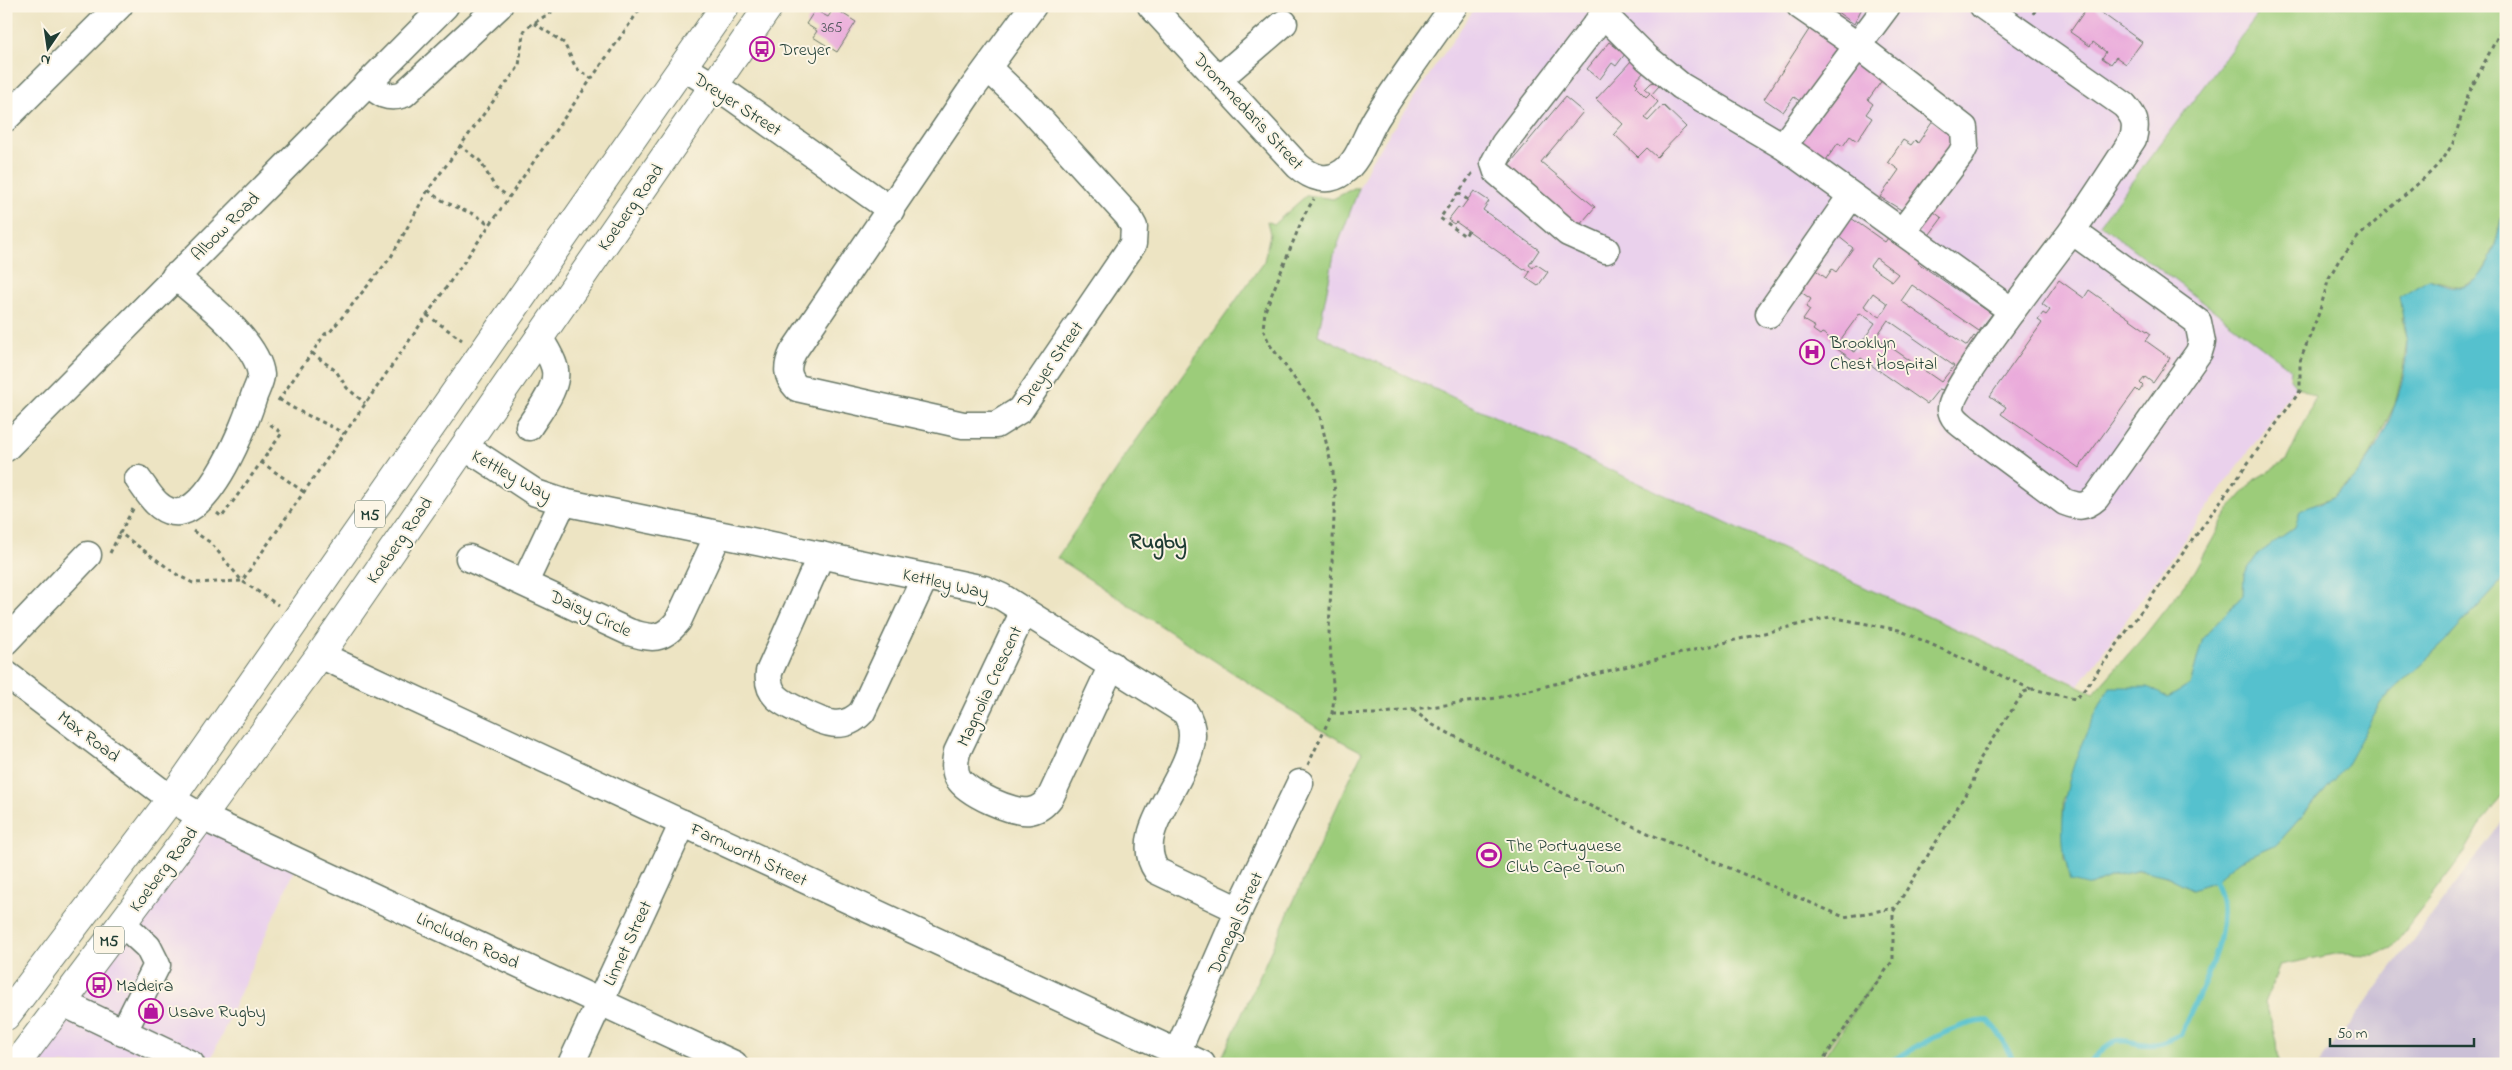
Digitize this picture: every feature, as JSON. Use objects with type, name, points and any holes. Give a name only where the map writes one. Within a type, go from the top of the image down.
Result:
[{"type":"main road","name":"Koeberg Road","points":[[6,1016],[171,799],[725,6]]},
{"type":"main road","name":"Koeberg Road","points":[[16,1064],[202,817],[320,655],[769,6]]},
{"type":"street","points":[[6,118],[119,6]]},
{"type":"street","name":"Albow Road","points":[[6,448],[445,6]]},
{"type":"street","points":[[368,83],[382,95],[393,98],[404,94],[498,6]]},
{"type":"street","name":"Dreyer Street","points":[[988,68],[1014,91],[1128,216],[1134,227],[1133,244],[1020,410],[996,425],[963,425],[797,388],[790,380],[787,367],[793,352],[969,93],[1033,6]]},
{"type":"street","name":"Drommedaris Street","points":[[1151,6],[1298,166],[1314,177],[1328,178]]},
{"type":"street","points":[[1328,178],[1342,173],[1353,162],[1377,117],[1454,6]]},
{"type":"street","points":[[1800,6],[1858,46],[1964,128],[1965,146],[1961,154],[1902,232]]},
{"type":"street","points":[[1783,146],[1886,6]]},
{"type":"street","points":[[1983,6],[2124,104],[2133,114],[2137,125],[2133,139],[2072,231],[2012,311],[1959,389],[1951,409],[1955,419],[2064,502],[2077,506],[2088,506],[2096,498],[2199,352],[2202,331],[2198,322],[2072,231]]},
{"type":"street","points":[[1606,250],[1568,233],[1497,172],[1494,163],[1504,144],[1607,10],[1647,58],[1681,86],[1783,146],[2012,311]]},
{"type":"street","points":[[1219,79],[1284,23]]},
{"type":"street","name":"Dreyer Street","points":[[683,67],[732,97],[891,210]]},
{"type":"street","points":[[1769,314],[1851,196]]},
{"type":"street","points":[[138,491],[157,505],[174,512],[193,507],[225,468],[247,419],[261,376],[256,360],[246,343],[210,305],[175,276]]},
{"type":"street","points":[[529,427],[555,383],[556,374],[554,366],[539,337]]},
{"type":"street","name":"Kettley Way","points":[[463,448],[481,457],[522,485],[563,502],[984,589],[1002,596],[1185,712],[1193,730],[1192,747],[1151,834],[1149,846],[1153,864],[1157,870],[1186,886],[1239,910]]},
{"type":"street","points":[[525,582],[563,502]]},
{"type":"street","name":"Daisy Circle","points":[[469,558],[525,582],[629,632],[645,637],[658,637],[668,633],[678,621],[718,535]]},
{"type":"street","points":[[821,555],[769,672],[768,680],[769,688],[777,700],[823,723],[845,724],[855,719],[862,712],[925,577]]},
{"type":"street","points":[[6,641],[97,557]]},
{"type":"street","name":"Magnolia Crescent","points":[[1024,611],[955,759],[957,777],[973,792],[1014,811],[1033,811],[1043,806],[1051,796],[1112,665]]},
{"type":"street","name":"Farnworth Street","points":[[320,655],[683,823],[1175,1058],[1202,1064]]},
{"type":"street","name":"Max Road","points":[[6,674],[171,799],[202,817]]},
{"type":"street","name":"Donegal Street","points":[[1175,1058],[1239,910],[1300,783]]},
{"type":"street","name":"Lincluden Road","points":[[202,817],[734,1064]]},
{"type":"street","name":"Linnet Street","points":[[571,1064],[683,823]]},
{"type":"street","points":[[122,923],[144,942],[156,965],[123,1033]]},
{"type":"street","points":[[63,1003],[191,1064]]},
{"type":"path","points":[[274,406],[325,334],[330,332],[391,257],[428,190],[459,145],[519,66],[523,34],[526,28],[556,7],[561,6]]},
{"type":"path","points":[[242,581],[642,6]]},
{"type":"path","points":[[1332,713],[1377,714],[1497,698],[1830,617],[1899,630],[2032,690],[2075,699],[2082,693],[2300,391],[2300,361],[2319,313],[2328,278],[2339,260],[2358,238],[2444,158],[2452,143],[2468,95],[2506,20]]},
{"type":"path","points":[[534,23],[564,43],[576,68],[592,79]]},
{"type":"path","points":[[459,145],[480,161],[495,187],[509,197]]},
{"type":"path","points":[[1468,231],[1465,236],[1440,218],[1479,164],[1494,163]]},
{"type":"path","points":[[1300,783],[1332,713],[1334,698],[1329,631],[1335,495],[1333,472],[1319,412],[1270,344],[1263,329],[1265,311],[1304,215],[1328,178]]},
{"type":"path","points":[[428,190],[439,200],[452,207],[470,212],[490,225]]},
{"type":"path","points":[[1458,193],[1468,200]]},
{"type":"path","points":[[427,315],[462,340]]},
{"type":"path","points":[[312,353],[336,371],[347,388],[366,403]]},
{"type":"path","points":[[279,400],[296,412],[332,426],[344,434]]},
{"type":"path","points":[[210,508],[222,517],[282,433],[265,420],[270,413]]},
{"type":"path","points":[[262,462],[304,492]]},
{"type":"path","points":[[97,557],[120,533],[138,491]]},
{"type":"path","points":[[198,523],[192,530],[211,542],[242,581],[278,605]]},
{"type":"path","points":[[120,533],[179,576],[193,583],[242,581]]},
{"type":"path","points":[[1820,1064],[1893,960],[1893,912],[1973,782],[1979,759],[2024,692],[2032,690]]},
{"type":"path","points":[[1412,710],[1433,725],[1565,794],[1652,835],[1844,917],[1896,908]]},
{"type":"shaded area","name":"Brooklyn Chest Hospital","points":[[1476,6],[2264,6],[2291,369],[2288,377],[2296,386],[2079,685],[1317,335],[1334,255],[1350,209],[1371,161]]},
{"type":"shaded area","points":[[202,817],[298,861],[209,1064],[191,1064],[164,1052],[158,1064],[16,1064]]},
{"type":"shaded area","points":[[2506,817],[2506,1064],[2319,1064]]},
{"type":"green space","points":[[2264,6],[2506,6],[2506,194],[2497,238],[2489,261],[2478,279],[2461,287],[2428,279],[2402,317],[2407,338],[2403,370],[2395,404],[2371,454],[2354,478],[2331,498],[2316,503],[2295,527],[2257,555],[2244,575],[2243,595],[2203,638],[2190,685],[2168,698],[2148,687],[2063,800],[2064,861],[2091,886],[2120,875],[2142,871],[2153,872],[2192,889],[2215,881],[2238,861],[2277,844],[2324,792],[2363,734],[2381,702],[2445,642],[2506,576],[2506,793],[2483,820],[2464,853],[2392,948],[2374,955],[2335,954],[2280,965],[2265,1002],[2277,1041],[2279,1064],[1820,1064],[1877,977],[1816,1064],[1225,1064],[1220,1062],[1362,752],[1319,729],[1057,558],[1123,459],[1264,261],[1270,234],[1267,221],[1274,224],[1307,195],[1333,199],[1354,188],[1359,188],[1334,255],[1318,335],[2094,693],[2145,635],[2195,571],[2230,508],[2254,480],[2286,461],[2315,396],[2296,386],[2290,379],[2291,369],[2100,224]]},
{"type":"water","points":[[2506,194],[2506,576],[2445,642],[2381,702],[2345,768],[2277,844],[2238,861],[2215,881],[2192,889],[2167,876],[2140,870],[2112,877],[2091,886],[2071,881],[2065,856],[2063,830],[2064,806],[2069,781],[2086,733],[2110,687],[2148,687],[2168,698],[2190,685],[2203,638],[2243,595],[2244,575],[2257,555],[2295,527],[2300,511],[2332,497],[2348,484],[2362,468],[2375,448],[2395,404],[2406,359],[2406,329],[2399,297],[2428,279],[2458,287],[2473,282],[2489,262],[2498,233]]},
{"type":"building","points":[[1829,6],[1863,6],[1854,24]]},
{"type":"building","points":[[2088,6],[2092,6],[2142,42],[2126,64],[2116,57],[2111,64],[2102,58],[2106,52],[2093,42],[2090,46],[2070,32]]},
{"type":"building","points":[[834,8],[856,22],[837,52],[813,37],[817,31],[806,24],[815,10],[828,17]]},
{"type":"building","points":[[1814,22],[1845,46],[1804,104],[1794,97],[1783,112],[1764,99]]},
{"type":"building","points":[[1609,42],[1625,54],[1616,66],[1612,63],[1600,79],[1587,69]]},
{"type":"building","points":[[1859,59],[1885,76],[1868,100],[1873,104],[1866,114],[1872,118],[1857,141],[1850,136],[1843,146],[1838,143],[1821,167],[1797,148]]},
{"type":"building","points":[[1632,60],[1645,71],[1635,82],[1638,85],[1636,87],[1646,97],[1650,93],[1645,89],[1651,83],[1655,82],[1659,86],[1651,95],[1658,102],[1644,118],[1648,121],[1663,105],[1686,127],[1657,157],[1647,148],[1638,157],[1614,134],[1623,124],[1596,99]]},
{"type":"building","points":[[1565,97],[1583,112],[1541,162],[1595,207],[1579,226],[1507,167]]},
{"type":"building","points":[[1933,121],[1954,135],[1958,141],[1908,214],[1880,197],[1899,170],[1888,162],[1903,140],[1911,145],[1915,140],[1918,143]]},
{"type":"building","points":[[1474,191],[1489,201],[1483,210],[1539,250],[1529,265],[1533,268],[1536,264],[1548,272],[1538,286],[1526,278],[1530,272],[1525,268],[1524,270],[1456,222],[1454,224],[1448,220],[1458,207],[1461,209]]},
{"type":"building","points":[[1926,206],[1942,218],[1927,238],[1911,227]]},
{"type":"building","points":[[1851,218],[1885,242],[1888,238],[1920,260],[1918,263],[1992,314],[1979,331],[1912,285],[1901,301],[1967,346],[1974,336],[1979,340],[1949,380],[1951,381],[1948,385],[1946,384],[1943,390],[1939,389],[1927,404],[1861,358],[1857,363],[1830,344],[1832,341],[1826,335],[1822,333],[1820,335],[1813,330],[1815,327],[1803,320],[1810,310],[1806,307],[1811,299],[1798,290],[1813,268],[1826,278],[1832,269],[1836,272],[1853,248],[1838,236]],"holes":[[[1876,258],[1898,274],[1892,281],[1870,266]],[[1873,293],[1888,304],[1880,317],[1864,306]],[[1860,313],[1875,323],[1855,352],[1838,343]],[[1888,320],[1954,366],[1941,382],[1876,337]]]},
{"type":"building","points":[[2059,280],[2084,298],[2089,290],[2151,334],[2146,341],[2170,358],[2153,383],[2145,377],[2140,383],[2143,386],[2139,392],[2136,389],[2079,468],[2001,414],[2006,407],[1990,396],[2042,323],[2038,320],[2043,313],[2046,315],[2050,310],[2042,304]]},
{"type":"waterway","points":[[2090,1064],[2101,1051],[2117,1041],[2140,1044],[2162,1043],[2180,1035],[2208,973],[2219,940],[2222,903],[2212,874]]},
{"type":"waterway","points":[[1887,1064],[1950,1030],[1964,1025],[1988,1021],[1998,1032],[2015,1064]]},
{"type":"place","name":"Dreyer","points":[[762,49]]},
{"type":"place","name":"Brooklyn Chest Hospital","points":[[1812,352]]},
{"type":"place","name":"The Portuguese Club Cape Town","points":[[1489,855]]},
{"type":"place","name":"Madeira","points":[[99,985]]},
{"type":"place","name":"Usave Rugby","points":[[151,1011]]},
{"type":"district","name":"Rugby","points":[[1158,540]]}]
